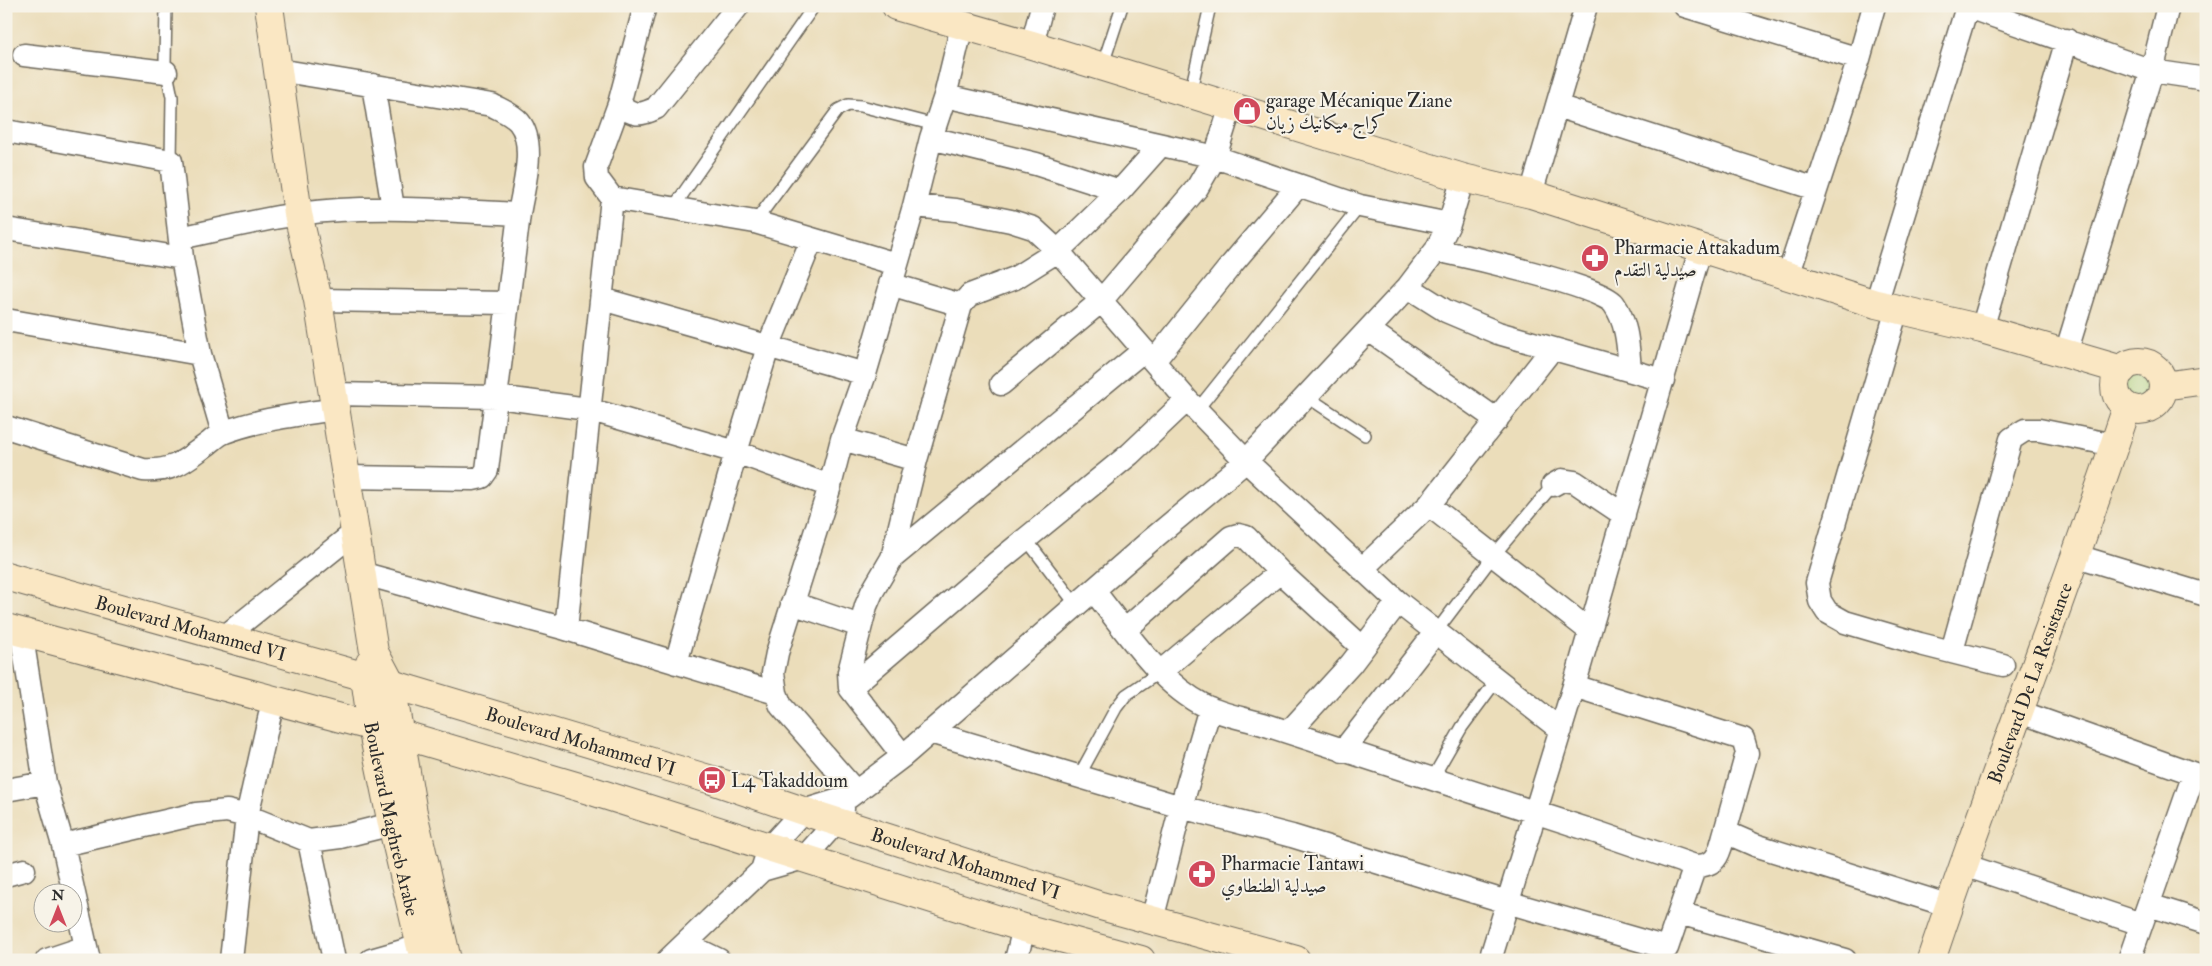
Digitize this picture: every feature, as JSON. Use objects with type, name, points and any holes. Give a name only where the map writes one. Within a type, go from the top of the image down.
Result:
[{"type":"street","points":[[268,6],[298,214],[318,300],[374,652],[365,677]]},
{"type":"street","points":[[566,629],[612,198],[597,178],[596,167],[619,104],[645,6]]},
{"type":"street","points":[[619,104],[629,112],[643,115],[656,108],[738,6]]},
{"type":"street","points":[[896,6],[951,18],[1102,67],[1463,178],[1531,194],[1886,307],[1982,329],[2122,370]]},
{"type":"street","points":[[1032,45],[1042,6]]},
{"type":"street","points":[[1531,194],[1586,6]]},
{"type":"street","points":[[1686,6],[1859,59]]},
{"type":"street","points":[[1788,276],[1859,59],[1874,6]]},
{"type":"street","points":[[2066,353],[2152,71],[2168,6]]},
{"type":"street","points":[[2004,665],[1920,644],[1845,622],[1827,612],[1820,601],[1817,582],[1886,307],[1966,7],[2067,40],[2152,71],[2206,79]]},
{"type":"street","points":[[852,794],[781,706],[776,693],[773,673],[792,604],[830,486],[842,439],[865,374],[914,206],[933,132],[945,96],[951,18]]},
{"type":"street","points":[[1982,329],[2067,40]]},
{"type":"street","points":[[24,55],[166,72]]},
{"type":"street","points":[[278,70],[492,105],[519,122],[527,137],[528,154],[508,303],[490,463],[487,470],[482,477],[473,479],[345,476]]},
{"type":"street","points":[[373,85],[393,208]]},
{"type":"street","points":[[945,96],[1215,157],[1360,206],[1449,224]]},
{"type":"street","points":[[1001,384],[1100,302],[1197,188],[1215,157],[1231,106]]},
{"type":"street","points":[[1557,106],[1816,189]]},
{"type":"street","points":[[6,131],[171,161],[181,248],[200,354],[223,432]]},
{"type":"street","points":[[933,132],[1120,191]]},
{"type":"street","points":[[903,756],[850,688],[850,662],[872,592],[892,558],[916,460],[961,305],[970,295],[1014,278],[1058,251],[1120,191],[1160,146]]},
{"type":"street","points":[[668,960],[686,944],[766,859],[803,811],[852,794],[903,756],[1150,541],[1246,461],[1408,288],[1436,250],[1449,224],[1463,178]]},
{"type":"street","points":[[892,558],[1149,356],[1232,264],[1298,186]]},
{"type":"street","points":[[612,198],[755,222],[812,239],[961,305]]},
{"type":"street","points":[[914,206],[956,210],[1011,221],[1034,228],[1058,251],[1100,302],[1192,405],[1246,461],[1398,602],[1496,681],[1561,730]]},
{"type":"street","points":[[6,229],[181,248],[298,214],[393,208],[519,214]]},
{"type":"street","points":[[676,663],[768,347],[812,239]]},
{"type":"street","points":[[1490,960],[1561,730],[1701,247]]},
{"type":"street","points":[[1436,250],[1490,261],[1570,284],[1613,302],[1622,317],[1627,336],[1630,370]]},
{"type":"street","points":[[1408,288],[1446,311],[1498,333],[1663,380]]},
{"type":"street","points":[[602,299],[865,374]]},
{"type":"street","points":[[318,300],[508,303]]},
{"type":"street","points":[[6,320],[200,354]]},
{"type":"street","points":[[1369,330],[1497,420]]},
{"type":"street","points":[[1362,569],[1429,505],[1552,349]]},
{"type":"street","points":[[2136,363],[2151,366],[2162,378],[2163,386],[2162,394],[2151,407],[2134,410],[2121,402],[2116,390],[2116,383],[2122,370],[2136,363]]},
{"type":"street","points":[[2163,386],[2206,380]]},
{"type":"street","points":[[6,427],[143,470],[158,471],[182,462],[223,432],[334,402],[497,397],[588,409],[736,452],[830,486]]},
{"type":"street","points":[[850,688],[1026,539],[1192,405]]},
{"type":"street","name":"Boulevard De La Resistance","points":[[1931,960],[2030,680],[2077,556],[2127,407]]},
{"type":"street","points":[[1952,651],[2011,439],[2025,430],[2039,430],[2114,445]]},
{"type":"street","points":[[842,439],[916,460]]},
{"type":"street","points":[[1553,485],[1562,480],[1575,482],[1624,515]]},
{"type":"street","points":[[1429,505],[1590,631]]},
{"type":"street","points":[[223,638],[355,532]]},
{"type":"street","points":[[1124,630],[1234,536],[1246,537],[1280,572],[1363,648]]},
{"type":"street","points":[[2077,556],[2206,594]]},
{"type":"street","points":[[1160,672],[1280,572]]},
{"type":"street","points":[[361,573],[566,629],[776,693]]},
{"type":"street","name":"Boulevard Mohammed VI","points":[[6,576],[391,684],[712,780],[836,822],[1152,920],[1296,960]]},
{"type":"street","points":[[1094,591],[1160,672],[1191,698],[1210,708],[1289,732],[1694,866],[1704,866],[1711,863],[1716,858],[1725,832],[1745,760],[1746,748],[1744,739],[1574,686]]},
{"type":"street","points":[[1289,732],[1336,681],[1398,602]]},
{"type":"street","points":[[792,604],[860,626]]},
{"type":"street","points":[[46,960],[87,953],[63,845],[45,783],[14,629],[400,734],[589,790],[766,859],[804,858],[1024,928],[1141,960]]},
{"type":"street","points":[[1343,751],[1435,633]]},
{"type":"street","name":"Boulevard Maghreb Arabe","points":[[374,652],[391,684],[414,813],[447,960]]},
{"type":"street","name":"Boulevard Maghreb Arabe","points":[[365,677],[372,727],[392,824],[422,953]]},
{"type":"street","points":[[231,960],[247,816],[273,701]]},
{"type":"street","points":[[1152,920],[1181,806],[1210,708]]},
{"type":"street","points":[[2020,712],[2200,776],[2145,914],[2130,960]]},
{"type":"street","points":[[930,732],[1181,806],[1292,836],[1507,902],[1665,954],[1694,866]]},
{"type":"street","points":[[6,790],[45,783]]},
{"type":"street","points":[[804,858],[836,822],[852,794]]},
{"type":"street","points":[[63,845],[196,814],[227,811],[247,816],[309,841],[340,837],[392,824]]},
{"type":"street","points":[[1725,832],[1755,845],[1950,906]]},
{"type":"street","points":[[309,841],[334,960]]},
{"type":"street","points":[[1964,866],[2145,914],[2206,923]]},
{"type":"street","points":[[1679,913],[1845,960]]},
{"type":"street","points":[[1016,960],[1024,928]]},
{"type":"street","points":[[686,944],[719,960]]},
{"type":"street","points":[[371,960],[422,953]]},
{"type":"lane","points":[[166,6],[166,72],[172,97],[171,161]]},
{"type":"lane","points":[[673,208],[814,6]]},
{"type":"lane","points":[[1102,67],[1122,6]]},
{"type":"lane","points":[[1190,94],[1210,6]]},
{"type":"lane","points":[[755,222],[838,110],[848,105],[860,106],[933,132]]},
{"type":"lane","points":[[1192,405],[1360,206]]},
{"type":"lane","points":[[1306,396],[1365,435]]},
{"type":"lane","points":[[1435,633],[1494,555],[1553,485]]},
{"type":"lane","points":[[1026,539],[1077,606]]},
{"type":"lane","points":[[1079,776],[1116,708],[1126,696],[1160,672]]},
{"type":"lane","points":[[1432,779],[1462,727],[1496,681]]},
{"type":"green space","points":[[2139,369],[2146,370],[2152,374],[2156,380],[2156,394],[2152,400],[2146,404],[2139,405],[2132,404],[2126,400],[2122,394],[2121,387],[2122,380],[2126,374],[2132,370]]},
{"type":"place","name":"garage Mécanique Ziane كراج ميكانيك زيان","points":[[1247,111]]},
{"type":"place","name":"Pharmacie Attakadum صيدلية التقدم","points":[[1595,258]]},
{"type":"place","name":"L4 Takaddoum","points":[[712,780]]},
{"type":"place","name":"Pharmacie Tantawi صيدلية الطنطاوي","points":[[1202,874]]}]
